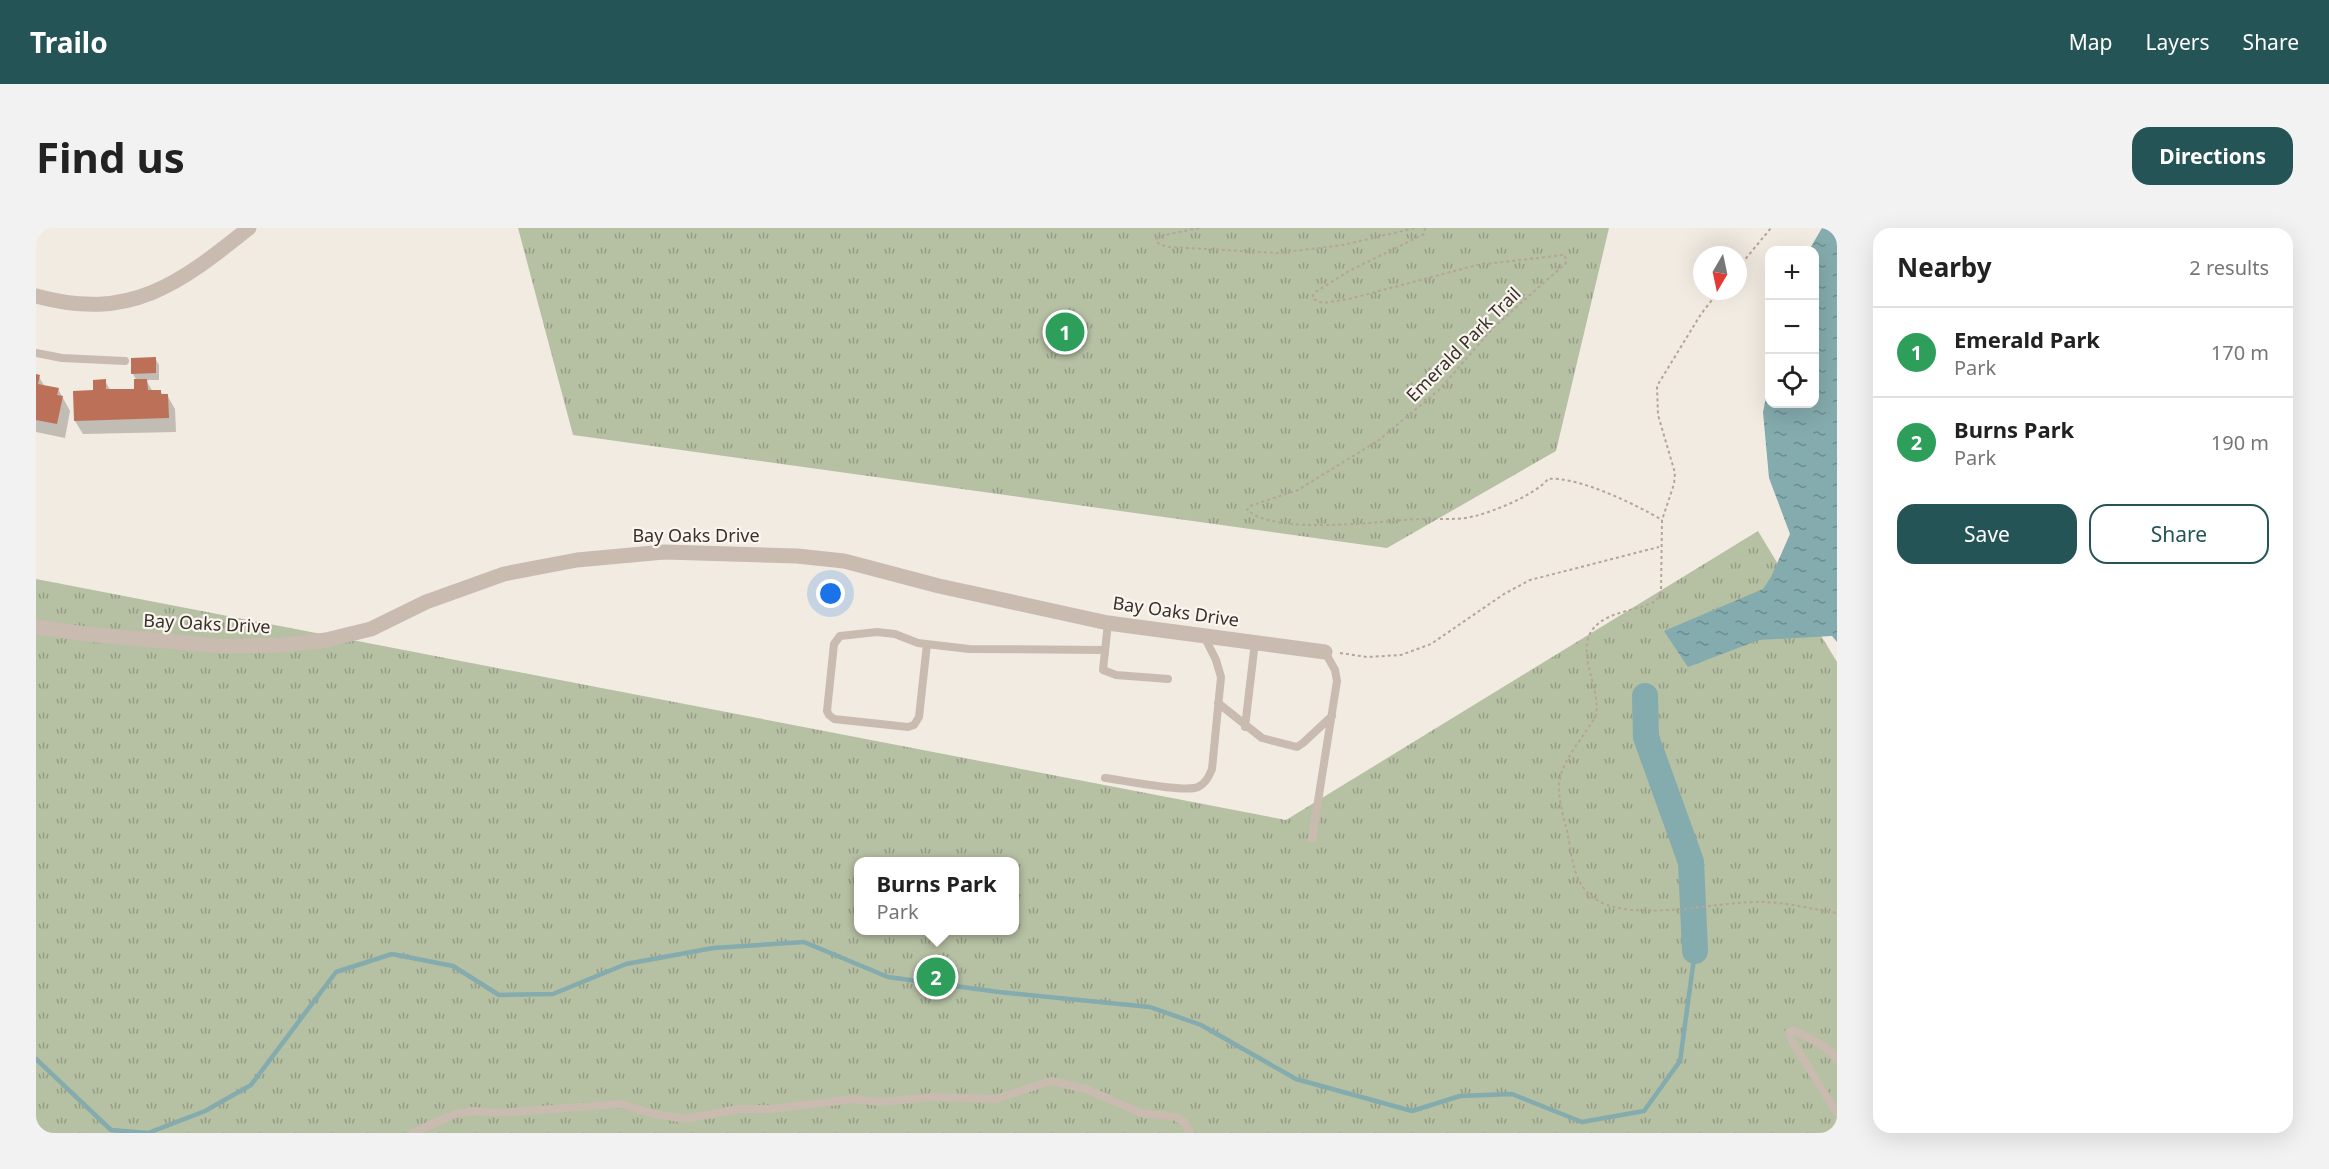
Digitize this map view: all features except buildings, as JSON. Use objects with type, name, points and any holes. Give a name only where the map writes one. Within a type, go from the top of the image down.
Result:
[{"type":"street","points":[[36,296],[96,304],[126,301],[153,293],[180,280],[249,228]]},
{"type":"street","name":"Bay Oaks Drive","points":[[36,627],[85,634],[222,646],[264,646],[315,642],[371,628],[426,602],[504,574],[577,560],[664,552],[797,556],[844,561],[939,586],[1108,623],[1325,652]]},
{"type":"lane","points":[[36,353],[62,358],[125,361]]},
{"type":"lane","points":[[1108,623],[1103,670],[1116,675],[1168,679]]},
{"type":"lane","points":[[927,644],[919,717],[914,725],[908,727],[834,719],[829,715],[827,711],[834,644],[840,636],[876,632],[895,634],[918,643],[927,644],[969,649],[1105,650]]},
{"type":"lane","points":[[1105,777],[1183,789],[1197,788],[1207,780],[1212,769],[1221,677],[1216,660],[1203,634]]},
{"type":"lane","points":[[1245,727],[1255,642]]},
{"type":"lane","points":[[1312,839],[1337,681],[1335,670],[1325,652]]},
{"type":"lane","points":[[1218,703],[1245,727],[1262,738],[1297,747],[1332,716]]},
{"type":"lane","points":[[1837,1059],[1832,1053],[1803,1035],[1793,1030],[1789,1032],[1792,1041],[1837,1113]]},
{"type":"lane","points":[[412,1133],[455,1114],[474,1111],[496,1113],[621,1104],[654,1114],[686,1119],[738,1109],[770,1109],[855,1099],[880,1102],[934,1098],[996,1099],[1051,1081],[1086,1089],[1141,1113],[1176,1117],[1184,1122],[1190,1133]]},
{"type":"path","points":[[1198,228],[1164,235],[1156,241],[1169,247],[1277,253],[1343,245],[1415,228]]},
{"type":"path","name":"Emerald Park Trail","points":[[1425,228],[1424,234],[1317,291],[1313,299],[1323,303],[1349,299],[1477,265],[1563,255],[1565,255],[1566,263],[1493,328],[1440,389],[1379,440],[1298,490],[1250,506],[1247,510],[1267,520],[1296,524],[1366,525],[1392,520],[1457,519],[1474,516],[1504,505],[1543,485],[1548,479],[1554,478],[1571,481],[1631,502],[1662,520]]},
{"type":"path","points":[[1747,256],[1771,228]]},
{"type":"path","points":[[1712,300],[1657,386],[1658,415],[1675,473],[1674,484],[1662,520],[1663,579],[1659,597],[1651,604],[1607,618],[1597,624],[1589,637],[1586,653],[1598,707],[1596,715],[1563,769],[1559,789],[1574,866],[1579,880],[1590,895],[1619,909],[1648,911],[1761,902],[1837,913]]},
{"type":"path","points":[[1325,652],[1367,657],[1401,656],[1431,645],[1495,600],[1530,580],[1661,547]]},
{"type":"green space","points":[[518,228],[1609,228],[1556,451],[1387,548],[573,435]]},
{"type":"green space","points":[[1758,531],[1837,662],[1837,1133],[36,1133],[36,579],[1286,820]]},
{"type":"water","points":[[1822,228],[1837,228],[1837,642],[1832,636],[1759,640],[1688,667],[1664,631],[1763,589],[1771,577],[1790,534],[1769,478],[1763,412],[1765,402],[1765,408],[1819,408],[1819,246],[1811,246]]},
{"type":"waterway","points":[[1645,696],[1646,737],[1691,862],[1695,951]]},
{"type":"waterway","points":[[36,1059],[111,1130],[148,1133],[205,1111],[251,1085],[336,972],[392,954],[453,966],[499,995],[553,994],[626,964],[713,948],[804,942],[888,977],[999,992],[1150,1007],[1201,1025],[1296,1079],[1412,1111],[1460,1096],[1512,1094],[1582,1122],[1644,1111],[1680,1061],[1695,951]]},
{"type":"place","name":"Emerald Park","points":[[1065,332]]},
{"type":"place","name":"Burns Park","points":[[936,977]]}]
